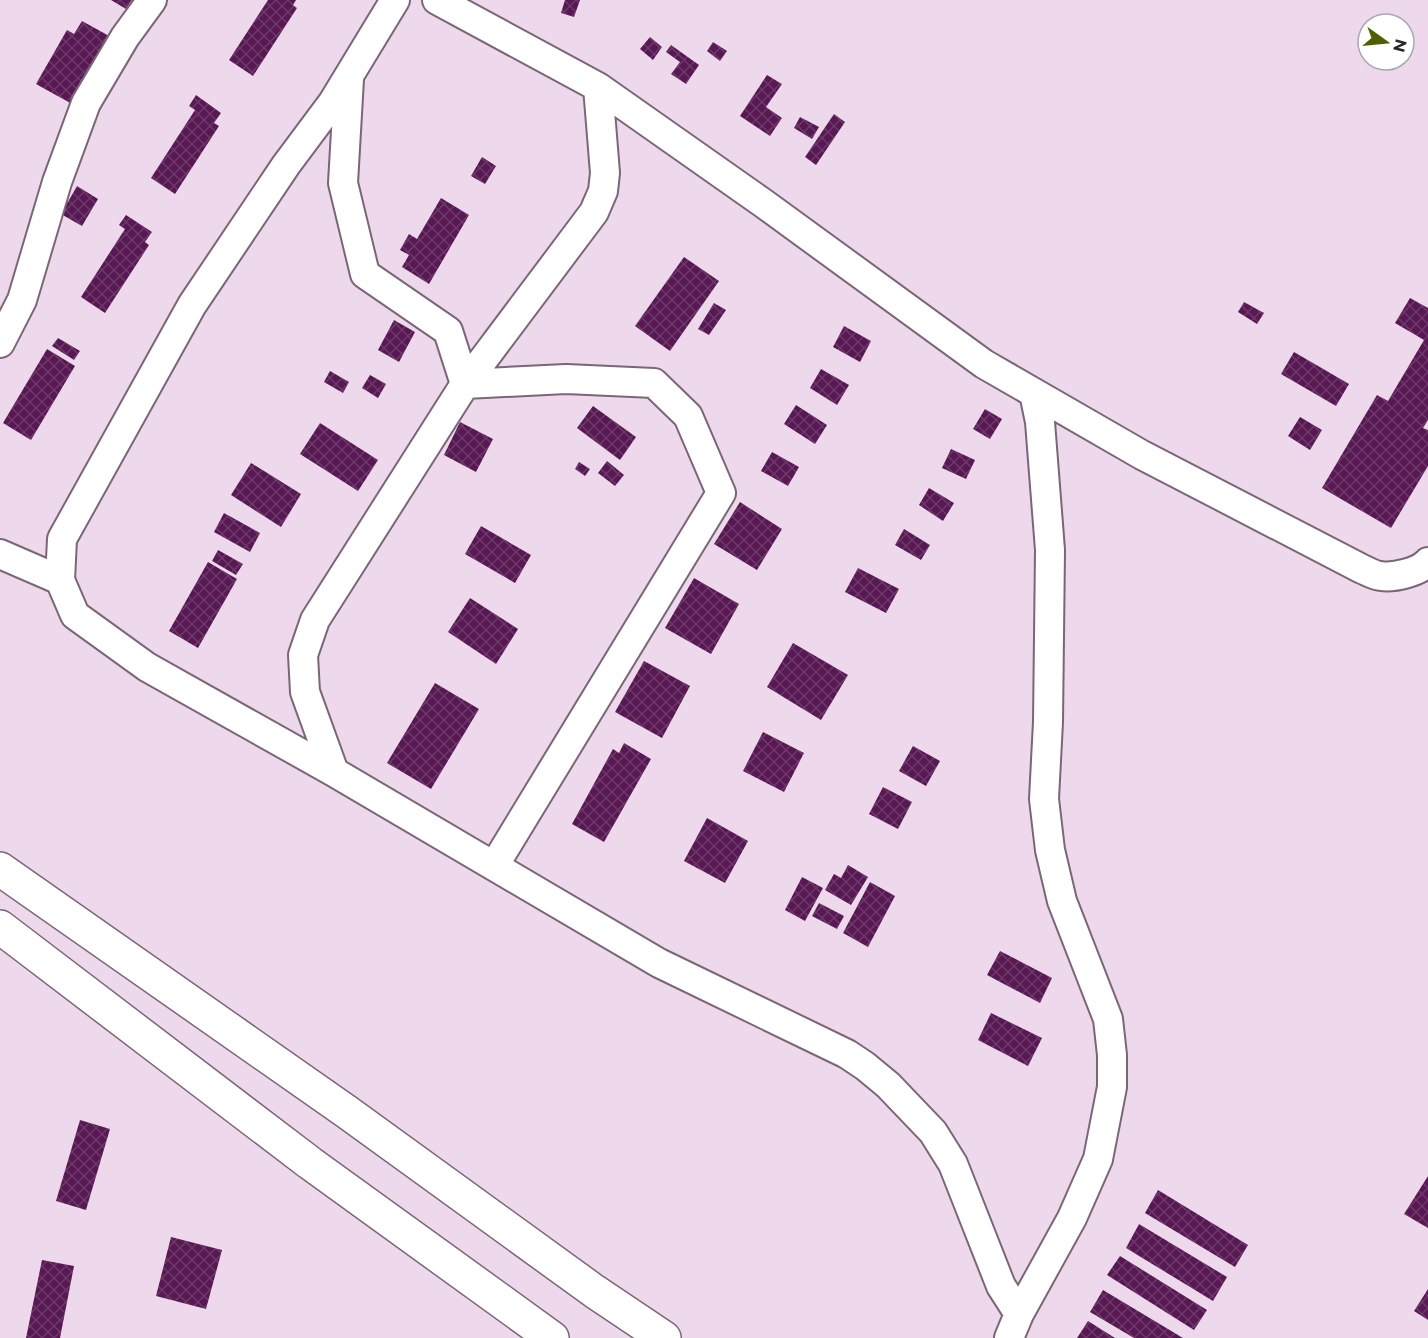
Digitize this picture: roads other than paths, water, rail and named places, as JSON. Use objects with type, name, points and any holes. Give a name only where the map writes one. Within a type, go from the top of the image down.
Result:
[{"type":"highway","points":[[0,869],[347,1112],[594,1291],[664,1338]]},
{"type":"highway","points":[[0,927],[310,1163],[552,1338]]},
{"type":"street","points":[[0,343],[22,300],[57,182],[86,103],[125,37],[152,0]]},
{"type":"street","points":[[395,0],[333,102],[286,165],[192,305],[62,539],[60,580],[75,615],[147,667],[334,772],[659,963],[847,1054],[865,1066],[888,1085],[933,1132],[953,1164],[1001,1286],[1014,1326]]},
{"type":"street","points":[[437,0],[598,87],[763,203],[962,350],[1034,393],[1142,454],[1362,569],[1381,576],[1404,574],[1428,562]]},
{"type":"street","points":[[349,77],[343,183],[365,274],[448,331],[465,384]]},
{"type":"street","points":[[334,772],[305,692],[303,655],[315,620],[465,384],[594,212],[603,192],[605,173],[598,87]]},
{"type":"street","points":[[465,384],[566,379],[654,383],[688,416],[721,493],[494,866]]},
{"type":"street","points":[[1014,1326],[1072,1218],[1098,1159],[1112,1087],[1112,1055],[1108,1019],[1062,900],[1050,850],[1044,799],[1048,722],[1050,550],[1041,432],[1034,393]]},
{"type":"street","points":[[0,554],[60,580]]}]
